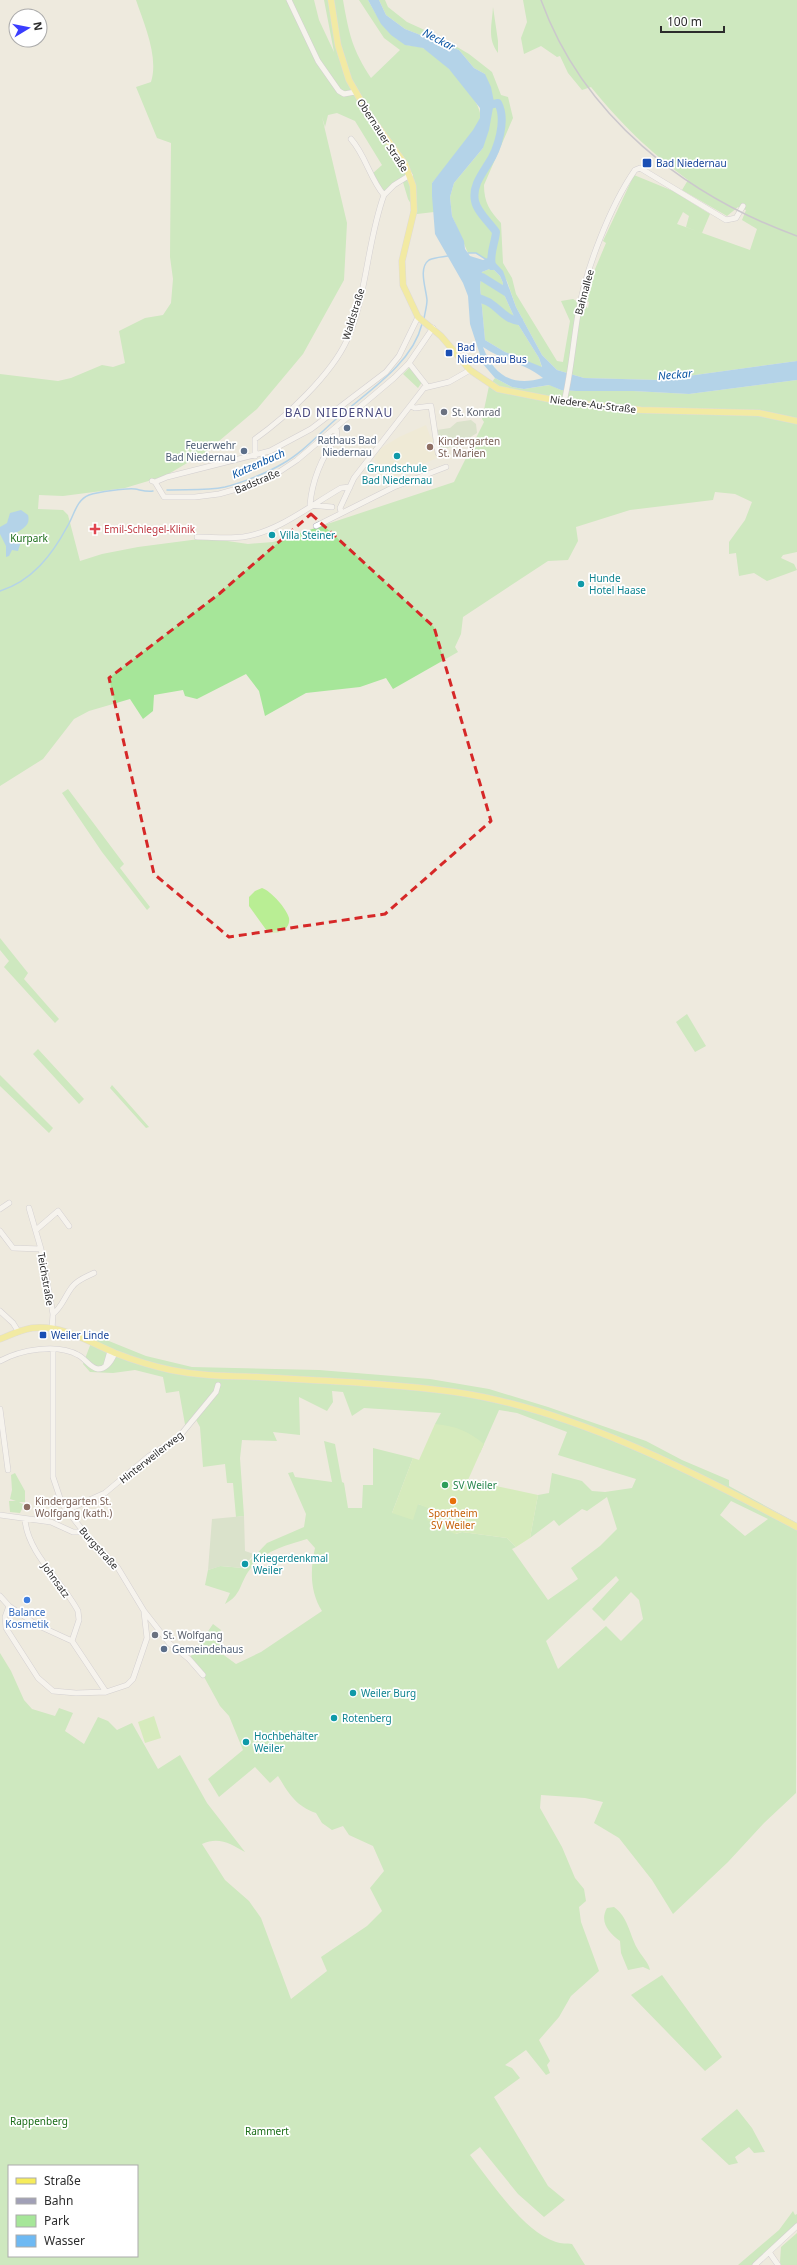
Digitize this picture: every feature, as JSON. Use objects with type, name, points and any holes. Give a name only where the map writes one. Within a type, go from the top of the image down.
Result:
[{"type":"main road","name":"Obernauer Straße","points":[[331,0],[338,45],[355,92],[377,128],[404,164],[410,175],[413,186],[414,211],[402,262],[402,279],[408,296],[420,318]]},
{"type":"main road","name":"Niedere-Au-Straße","points":[[420,318],[431,327],[470,370],[498,389],[564,402],[641,410],[760,413],[797,421]]},
{"type":"main road","points":[[0,1339],[18,1331],[33,1328],[52,1329],[77,1336],[145,1364],[191,1373],[392,1385],[480,1397],[543,1414],[622,1443],[727,1490],[797,1527]]},
{"type":"street","points":[[289,0],[318,61],[339,91],[344,94],[355,92]]},
{"type":"street","points":[[352,139],[362,153],[378,188],[384,195],[394,185],[410,175]]},
{"type":"street","name":"Bahnallee","points":[[564,402],[578,314],[586,276],[617,201],[630,177],[638,168],[654,175],[726,220],[736,218],[743,206]]},
{"type":"street","name":"Waldstraße","points":[[255,456],[255,440],[297,404],[328,369],[347,340],[384,195]]},
{"type":"street","points":[[255,456],[281,446],[311,429],[386,372],[399,356],[420,318]]},
{"type":"street","name":"Badstraße","points":[[255,456],[167,477],[153,482],[167,498],[208,496],[231,492],[279,472],[336,427],[394,378],[409,363],[431,327]]},
{"type":"street","points":[[409,363],[427,386]]},
{"type":"street","points":[[342,512],[340,508],[354,478],[427,386],[449,382],[470,370]]},
{"type":"street","points":[[410,406],[415,408],[431,406],[438,453]]},
{"type":"street","points":[[310,505],[316,475],[326,452],[337,436],[336,427]]},
{"type":"street","points":[[316,526],[394,487],[446,467]]},
{"type":"street","points":[[196,537],[244,537],[283,522],[341,488],[350,487]]},
{"type":"street","points":[[310,505],[332,507]]},
{"type":"street","points":[[0,1209],[9,1203]]},
{"type":"street","name":"Teichstraße","points":[[29,1208],[41,1249],[53,1314],[52,1329]]},
{"type":"street","points":[[36,1230],[58,1211],[69,1226]]},
{"type":"street","points":[[0,1231],[13,1248],[41,1249]]},
{"type":"street","points":[[53,1314],[59,1309],[78,1280],[94,1273]]},
{"type":"street","points":[[0,1311],[13,1323],[18,1331]]},
{"type":"street","points":[[0,1361],[24,1350],[53,1350],[77,1354],[94,1368],[100,1369],[106,1365],[113,1352]]},
{"type":"street","name":"Burgstraße","points":[[53,1350],[53,1477],[56,1491],[67,1510],[84,1532],[118,1568],[144,1611],[169,1643],[189,1659],[203,1675]]},
{"type":"street","name":"Hinterweilerweg","points":[[67,1510],[105,1493],[149,1456],[178,1438],[216,1392],[218,1385]]},
{"type":"street","points":[[0,1409],[8,1470]]},
{"type":"street","points":[[0,1515],[51,1522],[73,1532],[84,1532]]},
{"type":"street","name":"Johnsatz","points":[[25,1519],[28,1532],[43,1562],[78,1611],[79,1620],[72,1641]]},
{"type":"street","points":[[0,1596],[9,1606],[37,1625],[72,1641],[106,1692]]},
{"type":"street","points":[[9,1606],[5,1617],[6,1628],[45,1685],[53,1690],[61,1692],[91,1694],[106,1692],[127,1685],[137,1671],[147,1638],[144,1611]]},
{"type":"street","points":[[755,2265],[770,2253],[797,2226]]},
{"type":"street","points":[[770,2253],[778,2265]]},
{"type":"highlighted area","points":[[311,514],[434,627],[491,821],[385,914],[229,937],[154,874],[109,678],[219,594]]},
{"type":"shaded area","points":[[426,425],[430,436],[435,440],[437,458],[389,479],[380,477],[375,469],[378,464],[374,458],[381,448],[399,437]]},
{"type":"green space","name":"Kurpark","points":[[136,0],[314,0],[319,20],[334,52],[324,0],[343,0],[347,22],[355,50],[371,78],[400,50],[384,38],[359,0],[368,0],[379,18],[393,35],[405,44],[421,47],[430,52],[449,69],[469,91],[476,102],[480,112],[480,119],[465,144],[432,183],[434,212],[417,214],[408,199],[402,179],[384,195],[372,174],[382,165],[355,121],[337,113],[328,115],[325,127],[322,117],[347,223],[344,280],[303,354],[257,409],[206,452],[165,476],[125,488],[63,496],[39,495],[38,509],[63,510],[68,515],[80,561],[102,554],[138,547],[207,538],[248,544],[273,542],[454,482],[484,422],[482,419],[489,386],[495,378],[512,387],[524,389],[550,385],[561,390],[576,391],[633,391],[689,394],[797,380],[797,552],[783,555],[781,558],[794,564],[797,570],[767,581],[754,573],[739,576],[736,553],[729,554],[729,542],[745,520],[752,502],[735,494],[715,492],[713,500],[630,510],[576,527],[578,541],[568,560],[548,561],[463,617],[461,634],[455,647],[458,652],[393,689],[386,678],[360,687],[306,693],[265,716],[259,691],[246,674],[197,699],[185,696],[183,690],[154,695],[153,711],[143,719],[130,699],[89,711],[74,719],[43,759],[0,786],[0,374],[58,381],[71,378],[102,365],[113,367],[125,363],[119,331],[145,318],[163,315],[171,303],[173,279],[170,257],[171,143],[157,138],[136,87],[151,82],[153,62],[150,41]]},
{"type":"green space","points":[[379,0],[385,0],[388,7],[407,22],[440,37],[469,54],[492,72],[501,95],[508,97],[513,118],[484,185],[486,202],[501,223],[503,263],[512,278],[516,294],[557,361],[563,362],[570,321],[561,301],[573,299],[588,308],[589,302],[585,300],[590,281],[606,243],[603,241],[634,175],[673,191],[710,214],[702,233],[750,250],[757,229],[742,220],[746,210],[738,207],[727,216],[682,190],[688,180],[636,137],[591,87],[582,90],[568,73],[560,56],[557,57],[541,46],[524,54],[521,38],[527,22],[523,0],[797,0],[797,361],[659,380],[584,378],[557,370],[542,355],[516,307],[507,281],[490,257],[487,260],[476,253],[468,253],[452,216],[450,197],[454,183],[483,148],[485,74],[474,68],[459,50],[405,29],[386,15]],"holes":[[[683,212],[689,216],[686,227],[697,231],[677,224]]]},
{"type":"green space","points":[[493,7],[498,41],[498,53],[491,37]]},
{"type":"green space","points":[[492,268],[500,276],[503,283],[502,290],[516,321],[539,358],[542,368],[505,352],[485,340],[480,286],[482,272]]},
{"type":"green space","points":[[410,367],[422,382],[418,388],[403,374]]},
{"type":"green space","points":[[471,420],[476,424],[477,433],[456,446],[439,450],[437,430],[450,428],[457,422]]},
{"type":"green space","points":[[68,789],[124,864],[120,868],[150,907],[147,910],[102,852],[62,793]]},
{"type":"green space","points":[[262,888],[274,896],[288,914],[288,926],[282,931],[275,933],[267,931],[249,906],[249,897],[255,891]]},
{"type":"green space","points":[[0,938],[28,973],[24,979],[59,1019],[55,1023],[4,967],[9,961],[0,950]]},
{"type":"green space","points":[[687,1014],[706,1046],[695,1052],[676,1022]]},
{"type":"green space","points":[[38,1049],[84,1099],[79,1104],[33,1054]]},
{"type":"green space","points":[[0,1075],[53,1128],[49,1133],[0,1086]]},
{"type":"green space","points":[[112,1085],[149,1127],[146,1128],[110,1088]]},
{"type":"green space","name":"Rammert","points":[[94,1335],[146,1356],[192,1367],[319,1370],[430,1379],[489,1389],[548,1407],[646,1441],[682,1460],[729,1480],[729,1486],[797,1523],[796,1793],[764,1823],[728,1862],[673,1914],[652,1880],[619,1838],[594,1823],[603,1802],[585,1798],[541,1795],[540,1808],[562,1847],[575,1878],[584,1889],[586,1901],[579,1907],[581,1922],[599,1971],[571,1996],[559,2017],[539,2040],[550,2061],[547,2065],[550,2073],[546,2075],[526,2050],[505,2065],[512,2068],[520,2078],[494,2097],[548,2186],[565,2200],[544,2217],[518,2194],[480,2147],[470,2155],[520,2217],[544,2236],[558,2243],[572,2244],[585,2265],[0,2265],[0,1653],[11,1671],[24,1700],[32,1709],[55,1716],[59,1708],[73,1713],[65,1731],[84,1744],[98,1717],[108,1721],[117,1730],[132,1723],[158,1769],[180,1755],[207,1803],[245,1852],[225,1842],[214,1841],[202,1844],[225,1880],[249,1901],[261,1918],[291,1999],[327,1971],[321,1957],[367,1926],[382,1911],[370,1888],[384,1871],[373,1846],[349,1835],[343,1826],[332,1830],[322,1823],[316,1813],[303,1807],[294,1799],[278,1776],[270,1783],[255,1767],[219,1797],[208,1779],[243,1750],[229,1716],[220,1706],[203,1675],[189,1659],[213,1624],[221,1630],[216,1639],[222,1642],[217,1650],[236,1664],[261,1652],[322,1611],[315,1596],[312,1581],[312,1564],[315,1548],[307,1539],[274,1550],[260,1559],[248,1572],[237,1594],[225,1604],[230,1593],[205,1585],[208,1570],[220,1566],[243,1568],[267,1543],[304,1527],[306,1514],[288,1473],[293,1472],[295,1477],[332,1482],[324,1441],[335,1444],[348,1508],[362,1508],[363,1485],[373,1485],[373,1448],[413,1458],[392,1513],[418,1504],[431,1508],[456,1534],[462,1532],[507,1538],[516,1547],[512,1549],[548,1600],[578,1579],[571,1568],[600,1546],[617,1529],[607,1497],[587,1511],[582,1509],[559,1526],[554,1520],[530,1538],[538,1495],[549,1493],[552,1473],[582,1481],[592,1491],[605,1492],[632,1488],[636,1479],[558,1455],[567,1432],[517,1413],[499,1410],[480,1453],[435,1424],[441,1413],[364,1408],[352,1416],[343,1392],[332,1391],[333,1402],[327,1411],[299,1397],[300,1435],[273,1432],[277,1441],[242,1440],[240,1458],[244,1516],[236,1517],[233,1483],[227,1483],[225,1464],[203,1467],[200,1427],[195,1418],[186,1430],[179,1391],[166,1393],[163,1377],[135,1370],[113,1373],[90,1372],[83,1364]],"holes":[[[731,1501],[768,1519],[745,1536],[720,1515]],[[616,1576],[619,1580],[592,1609],[604,1621],[631,1592],[639,1600],[643,1619],[621,1641],[606,1626],[558,1669],[546,1641]]]},
{"type":"green space","name":"SV Weiler","points":[[435,1424],[461,1430],[484,1444],[468,1480],[538,1495],[530,1538],[516,1547],[507,1538],[462,1532],[455,1534],[427,1520],[430,1509],[418,1504],[413,1520],[392,1513],[413,1458],[419,1460]]},
{"type":"green space","points":[[15,1473],[25,1491],[25,1502],[19,1502],[24,1505],[20,1513],[10,1512],[9,1501],[16,1501],[10,1499],[12,1490],[11,1475]]},
{"type":"green space","points":[[244,1516],[245,1551],[254,1554],[243,1568],[221,1566],[208,1570],[212,1519]]},
{"type":"green space","points":[[154,1716],[161,1738],[145,1743],[138,1722]]},
{"type":"green space","points":[[614,1907],[619,1911],[625,1920],[637,1948],[648,1964],[650,1970],[643,1967],[628,1970],[621,1953],[620,1941],[606,1927],[604,1918],[607,1908]]},
{"type":"green space","points":[[662,1975],[722,2057],[705,2071],[631,1995]]},
{"type":"green space","points":[[737,2109],[752,2128],[765,2152],[754,2153],[749,2147],[735,2157],[738,2163],[729,2165],[701,2139]]},
{"type":"green space","points":[[793,2211],[795,2215],[797,2214],[797,2226],[755,2265],[738,2265],[779,2230]]},
{"type":"green space","points":[[797,2233],[797,2265],[781,2265],[781,2247]]},
{"type":"water","points":[[368,0],[379,0],[386,15],[405,29],[459,50],[474,68],[485,74],[491,87],[494,102],[489,130],[483,148],[454,183],[450,197],[452,216],[464,241],[465,249],[470,256],[483,260],[490,257],[503,271],[516,307],[542,355],[557,370],[584,378],[659,380],[797,361],[797,380],[689,394],[633,391],[576,391],[561,390],[549,385],[524,389],[512,387],[495,378],[483,364],[470,324],[468,296],[463,283],[435,234],[432,196],[432,183],[473,130],[480,118],[480,108],[449,69],[423,48],[405,45],[391,35],[381,24]],"holes":[[[492,268],[500,276],[503,283],[502,290],[516,321],[539,358],[542,367],[505,352],[485,340],[480,286],[482,272]],[[483,347],[529,369],[543,378],[523,381],[506,377],[493,365]]]},
{"type":"water","points":[[21,510],[28,515],[29,519],[27,525],[23,529],[14,534],[21,542],[18,551],[12,550],[9,556],[6,557],[6,546],[0,534],[0,527],[7,523],[10,513]]},
{"type":"waterway","name":"Neckar","points":[[489,105],[498,103],[501,110],[502,118],[500,134],[492,158],[478,181],[474,196],[478,209],[496,232],[492,253],[492,266]]},
{"type":"waterway","points":[[468,253],[476,253],[487,260]]},
{"type":"waterway","name":"Katzenbach","points":[[424,319],[427,300],[423,273],[424,268],[429,260],[448,256]]},
{"type":"waterway","name":"Neckar","points":[[471,277],[482,277],[506,292]]},
{"type":"waterway","name":"Neckar","points":[[473,296],[488,302],[510,318],[519,321]]},
{"type":"waterway","name":"Katzenbach","points":[[167,490],[225,487],[262,474],[289,460],[386,378],[398,366],[417,339],[422,324]]},
{"type":"waterway","name":"Katzenbach","points":[[0,591],[22,581],[40,566],[55,547],[78,504],[85,497],[93,494],[119,490],[135,489],[153,491]]},
{"type":"railway","points":[[541,0],[559,42],[583,80],[611,115],[642,146],[677,174],[715,198],[755,219],[797,236]]},
{"type":"place","name":"Bad Niedernau","points":[[647,163]]},
{"type":"place","name":"Bad Niedernau Bus","points":[[449,353]]},
{"type":"place","name":"St. Konrad","points":[[444,412]]},
{"type":"place","name":"Rathaus Bad Niedernau","points":[[347,428]]},
{"type":"place","name":"Kindergarten St. Marien","points":[[430,447]]},
{"type":"place","name":"Feuerwehr Bad Niedernau","points":[[244,451]]},
{"type":"place","name":"Grundschule Bad Niedernau","points":[[397,456]]},
{"type":"place","name":"Emil-Schlegel-Klinik","points":[[95,529]]},
{"type":"place","name":"Villa Steiner","points":[[272,535]]},
{"type":"place","name":"Hunde Hotel Haase","points":[[581,584]]},
{"type":"place","name":"Weiler Linde","points":[[43,1335]]},
{"type":"place","name":"SV Weiler","points":[[445,1485]]},
{"type":"place","name":"Sportheim SV Weiler","points":[[453,1501]]},
{"type":"place","name":"Kindergarten St. Wolfgang (kath.)","points":[[27,1507]]},
{"type":"place","name":"Kriegerdenkmal Weiler","points":[[245,1564]]},
{"type":"place","name":"Balance Kosmetik","points":[[27,1600]]},
{"type":"place","name":"St. Wolfgang","points":[[155,1635]]},
{"type":"place","name":"Gemeindehaus","points":[[164,1649]]},
{"type":"place","name":"Weiler Burg","points":[[353,1693]]},
{"type":"place","name":"Rotenberg","points":[[334,1718]]},
{"type":"place","name":"Hochbehälter Weiler","points":[[246,1742]]},
{"type":"district","name":"BAD NIEDERNAU","points":[[339,412]]},
{"type":"park label","name":"Rappenberg","points":[[39,2121]]}]
